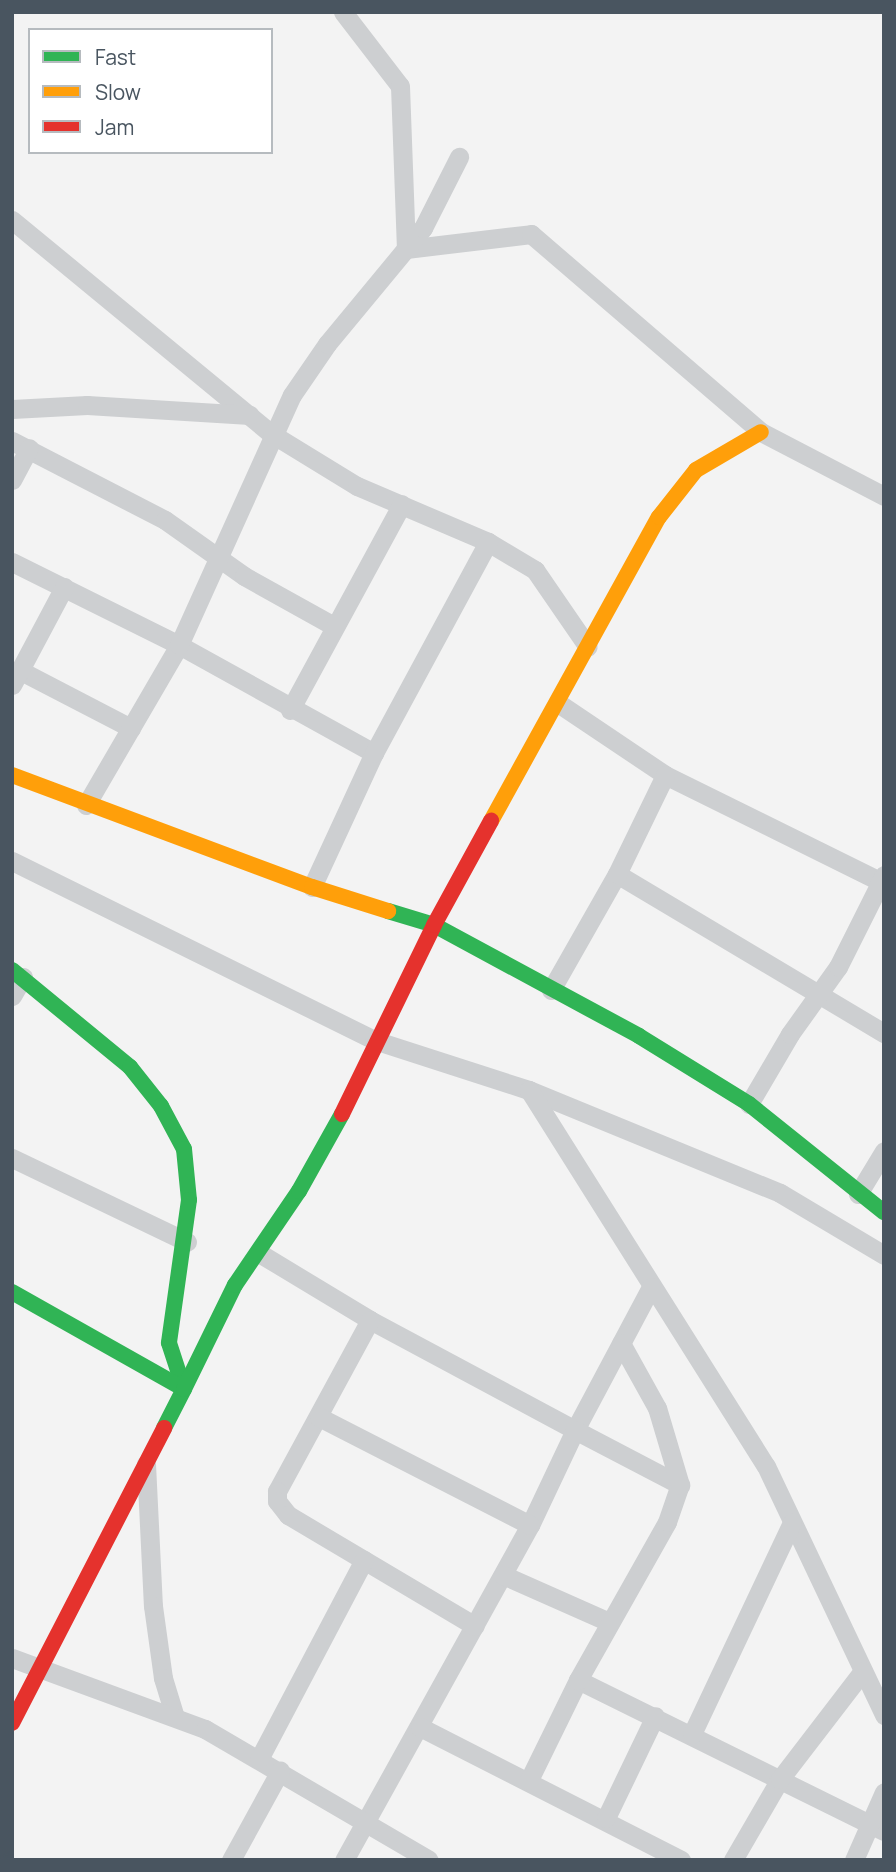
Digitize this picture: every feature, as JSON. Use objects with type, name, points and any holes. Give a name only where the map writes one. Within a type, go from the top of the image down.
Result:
[{"type":"street","points":[[343,12],[400,86],[406,249]]},
{"type":"street","points":[[86,805],[179,645],[218,558],[253,491],[272,434],[320,353],[423,228],[459,157]]},
{"type":"street","points":[[12,220],[272,434],[357,486],[488,542],[535,570],[588,647]]},
{"type":"street","points":[[406,249],[531,234],[761,432],[884,496]]},
{"type":"street","points":[[12,408],[87,405],[250,415]]},
{"type":"street","points":[[12,1723],[235,1285],[259,1254],[334,1129],[374,1040],[434,925],[679,486],[696,470],[761,432]]},
{"type":"street","points":[[12,480],[21,445],[164,520],[218,558],[334,626]]},
{"type":"street","points":[[290,710],[402,504]]},
{"type":"street","points":[[312,887],[374,753],[488,542]]},
{"type":"street","points":[[12,562],[179,645],[290,710],[374,753]]},
{"type":"street","points":[[64,587],[16,678],[131,728]]},
{"type":"street","points":[[558,703],[665,775],[883,879],[820,994],[749,1104]]},
{"type":"street","points":[[12,775],[86,805],[312,887],[434,925],[639,1037],[749,1104],[858,1194],[884,1212]]},
{"type":"street","points":[[551,990],[617,874],[665,775]]},
{"type":"street","points":[[12,861],[374,1040],[529,1090],[780,1193],[884,1255]]},
{"type":"street","points":[[617,874],[884,1033]]},
{"type":"street","points":[[12,996],[18,974],[130,1068],[175,1126],[188,1171],[187,1242],[169,1343],[184,1389]]},
{"type":"street","points":[[529,1090],[766,1466],[884,1715]]},
{"type":"street","points":[[858,1194],[884,1151]]},
{"type":"street","points":[[12,1158],[187,1242]]},
{"type":"street","points":[[259,1254],[370,1320],[680,1485]]},
{"type":"street","points":[[344,1860],[530,1525],[575,1430],[652,1287]]},
{"type":"street","points":[[12,1292],[184,1389]]},
{"type":"street","points":[[370,1320],[277,1491],[277,1501],[288,1515],[475,1626]]},
{"type":"street","points":[[529,1780],[609,1622],[667,1522],[680,1485],[657,1408],[621,1343]]},
{"type":"street","points":[[319,1417],[530,1525]]},
{"type":"street","points":[[146,1463],[153,1606],[163,1678],[174,1715]]},
{"type":"street","points":[[692,1734],[792,1522]]},
{"type":"street","points":[[259,1759],[364,1560]]},
{"type":"street","points":[[503,1575],[609,1622]]},
{"type":"street","points":[[12,1658],[174,1715],[259,1759],[363,1825],[429,1860]]},
{"type":"street","points":[[733,1860],[780,1779],[863,1671]]},
{"type":"street","points":[[578,1680],[692,1734],[876,1828]]},
{"type":"street","points":[[606,1818],[655,1716]]},
{"type":"street","points":[[420,1727],[606,1818],[681,1860]]},
{"type":"street","points":[[232,1860],[280,1771]]},
{"type":"street","points":[[854,1860],[876,1828],[884,1792]]},
{"type":"traffic: fast","points":[[388,911],[434,925],[639,1036],[749,1104],[884,1212]]},
{"type":"traffic: fast","points":[[12,970],[130,1067],[161,1106],[184,1149],[189,1200],[169,1343],[184,1389],[164,1428]]},
{"type":"traffic: fast","points":[[12,1292],[184,1389],[235,1285],[299,1191],[342,1114]]},
{"type":"traffic: slow","points":[[491,821],[659,517],[696,470],[761,432]]},
{"type":"traffic: slow","points":[[12,775],[312,887],[388,911]]},
{"type":"traffic: jam","points":[[342,1114],[434,925],[491,821]]},
{"type":"traffic: jam","points":[[12,1723],[164,1428]]}]
